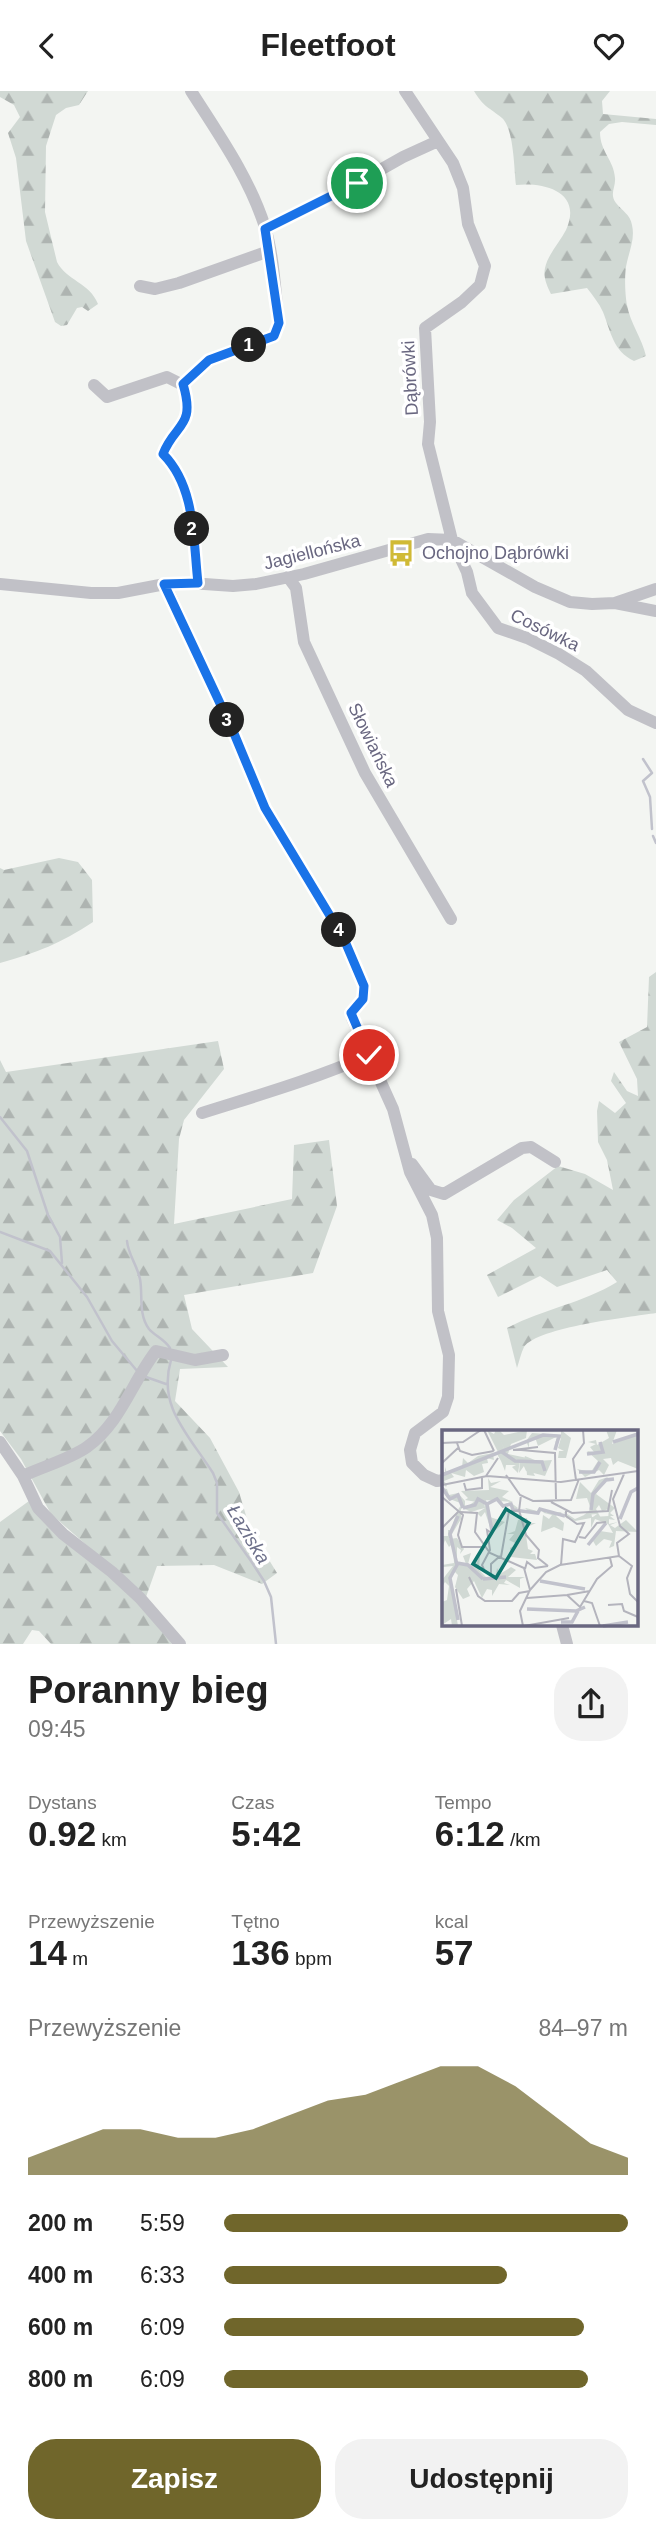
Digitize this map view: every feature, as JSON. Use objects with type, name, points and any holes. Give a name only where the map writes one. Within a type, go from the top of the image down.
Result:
[{"type":"street","points":[[183,384],[209,360],[274,336],[279,323],[265,229],[240,167],[191,91]]},
{"type":"street","name":"Dąbrówki","points":[[405,91],[453,163],[463,188],[468,224],[485,266],[480,285],[462,302],[425,328],[430,422],[428,444],[452,540]]},
{"type":"street","points":[[265,229],[438,141]]},
{"type":"street","points":[[140,286],[155,289],[179,283],[269,251]]},
{"type":"street","points":[[94,385],[107,397],[167,377],[183,384],[187,397],[185,422],[167,443],[163,454],[172,463],[189,503],[198,583]]},
{"type":"street","name":"Jagiellońska","points":[[0,584],[91,593],[118,593],[164,584],[233,586],[288,577],[428,539],[452,540]]},
{"type":"street","points":[[452,540],[535,587],[570,602],[615,603],[656,611]]},
{"type":"street","name":"Cosówka","points":[[452,540],[467,572],[472,593],[498,628],[527,638],[558,654],[586,671],[628,710],[656,723]]},
{"type":"street","name":"Słowiańska","points":[[288,577],[296,588],[304,642],[365,773],[451,919]]},
{"type":"street","points":[[164,584],[233,731],[265,808],[344,939],[364,986],[363,999],[351,1013],[393,1109],[410,1172],[432,1216],[437,1238],[438,1311],[449,1355],[448,1398],[443,1412],[415,1433],[410,1450],[412,1464],[424,1475],[442,1480]]},
{"type":"street","points":[[615,603],[656,589]]},
{"type":"street","points":[[202,1113],[329,1073],[369,1055]]},
{"type":"street","points":[[405,1156],[431,1190],[444,1194],[522,1148],[531,1147],[555,1162]]},
{"type":"street","points":[[23,1476],[74,1455],[99,1437],[131,1393],[156,1351],[195,1360],[223,1355]]},
{"type":"street","points":[[0,1443],[23,1476],[38,1508],[140,1598],[180,1644]]},
{"type":"street","points":[[562,1626],[567,1644]]},
{"type":"green space","points":[[0,91],[88,91],[79,105],[66,108],[56,115],[46,146],[45,212],[57,262],[66,273],[89,291],[98,304],[88,311],[82,307],[77,308],[67,325],[61,326],[55,322],[26,241],[16,158],[8,133],[20,117],[14,105],[0,97]]},
{"type":"green space","points":[[474,91],[610,91],[602,101],[603,114],[656,119],[656,125],[622,122],[609,124],[600,132],[602,145],[614,172],[614,200],[628,215],[632,225],[633,239],[625,272],[626,295],[629,312],[646,356],[634,361],[621,352],[601,309],[587,288],[551,294],[545,278],[545,268],[566,230],[570,217],[569,207],[565,198],[549,188],[516,185],[511,140],[506,123],[484,104]]},
{"type":"green space","points":[[59,858],[78,862],[92,880],[93,922],[48,947],[0,963],[0,868],[4,870]]},
{"type":"green space","points":[[656,972],[656,1313],[586,1324],[547,1334],[524,1347],[517,1368],[507,1328],[617,1282],[607,1270],[557,1287],[540,1276],[498,1297],[487,1275],[536,1248],[512,1228],[497,1220],[514,1200],[558,1166],[585,1174],[613,1190],[607,1160],[598,1142],[597,1111],[599,1101],[615,1113],[626,1103],[611,1081],[614,1072],[627,1091],[638,1096],[637,1079],[619,1042],[647,1027],[649,977]]},
{"type":"green space","points":[[218,1041],[224,1069],[184,1120],[179,1139],[174,1224],[292,1199],[294,1145],[329,1140],[337,1206],[313,1273],[184,1295],[192,1329],[228,1367],[180,1369],[175,1401],[210,1438],[239,1492],[250,1529],[277,1573],[262,1584],[214,1565],[157,1566],[146,1597],[51,1514],[21,1459],[0,1431],[0,1060],[6,1072]]},
{"type":"green space","points":[[29,1501],[150,1614],[172,1644],[51,1644],[39,1631],[32,1630],[23,1644],[0,1644],[0,1522]]},
{"type":"waterway","points":[[643,759],[652,773],[643,781],[650,797],[652,829]]},
{"type":"waterway","points":[[653,836],[656,843]]},
{"type":"waterway","name":"Łaziska","points":[[0,1117],[27,1151],[48,1215],[60,1237],[62,1263]]},
{"type":"waterway","name":"Łaziska","points":[[0,1232],[50,1251],[87,1297],[112,1341],[138,1372]]},
{"type":"waterway","points":[[127,1241],[140,1279],[142,1311],[146,1323],[170,1348]]},
{"type":"waterway","name":"Łaziska","points":[[171,1360],[168,1392],[172,1406],[185,1433],[213,1473],[217,1483],[217,1513],[264,1581],[271,1597],[276,1644]]},
{"type":"waterway","name":"Łaziska","points":[[146,1377],[166,1384]]},
{"type":"place","name":"Ochojno Dąbrówki","points":[[401,553]]},
{"type":"route","points":[[357,183],[265,229],[279,323],[274,336],[209,360],[183,384],[187,397],[185,422],[167,443],[163,454],[172,463],[189,503],[198,583],[164,584],[233,731],[265,808],[344,939],[364,986],[363,999],[351,1013],[369,1055]]}]
